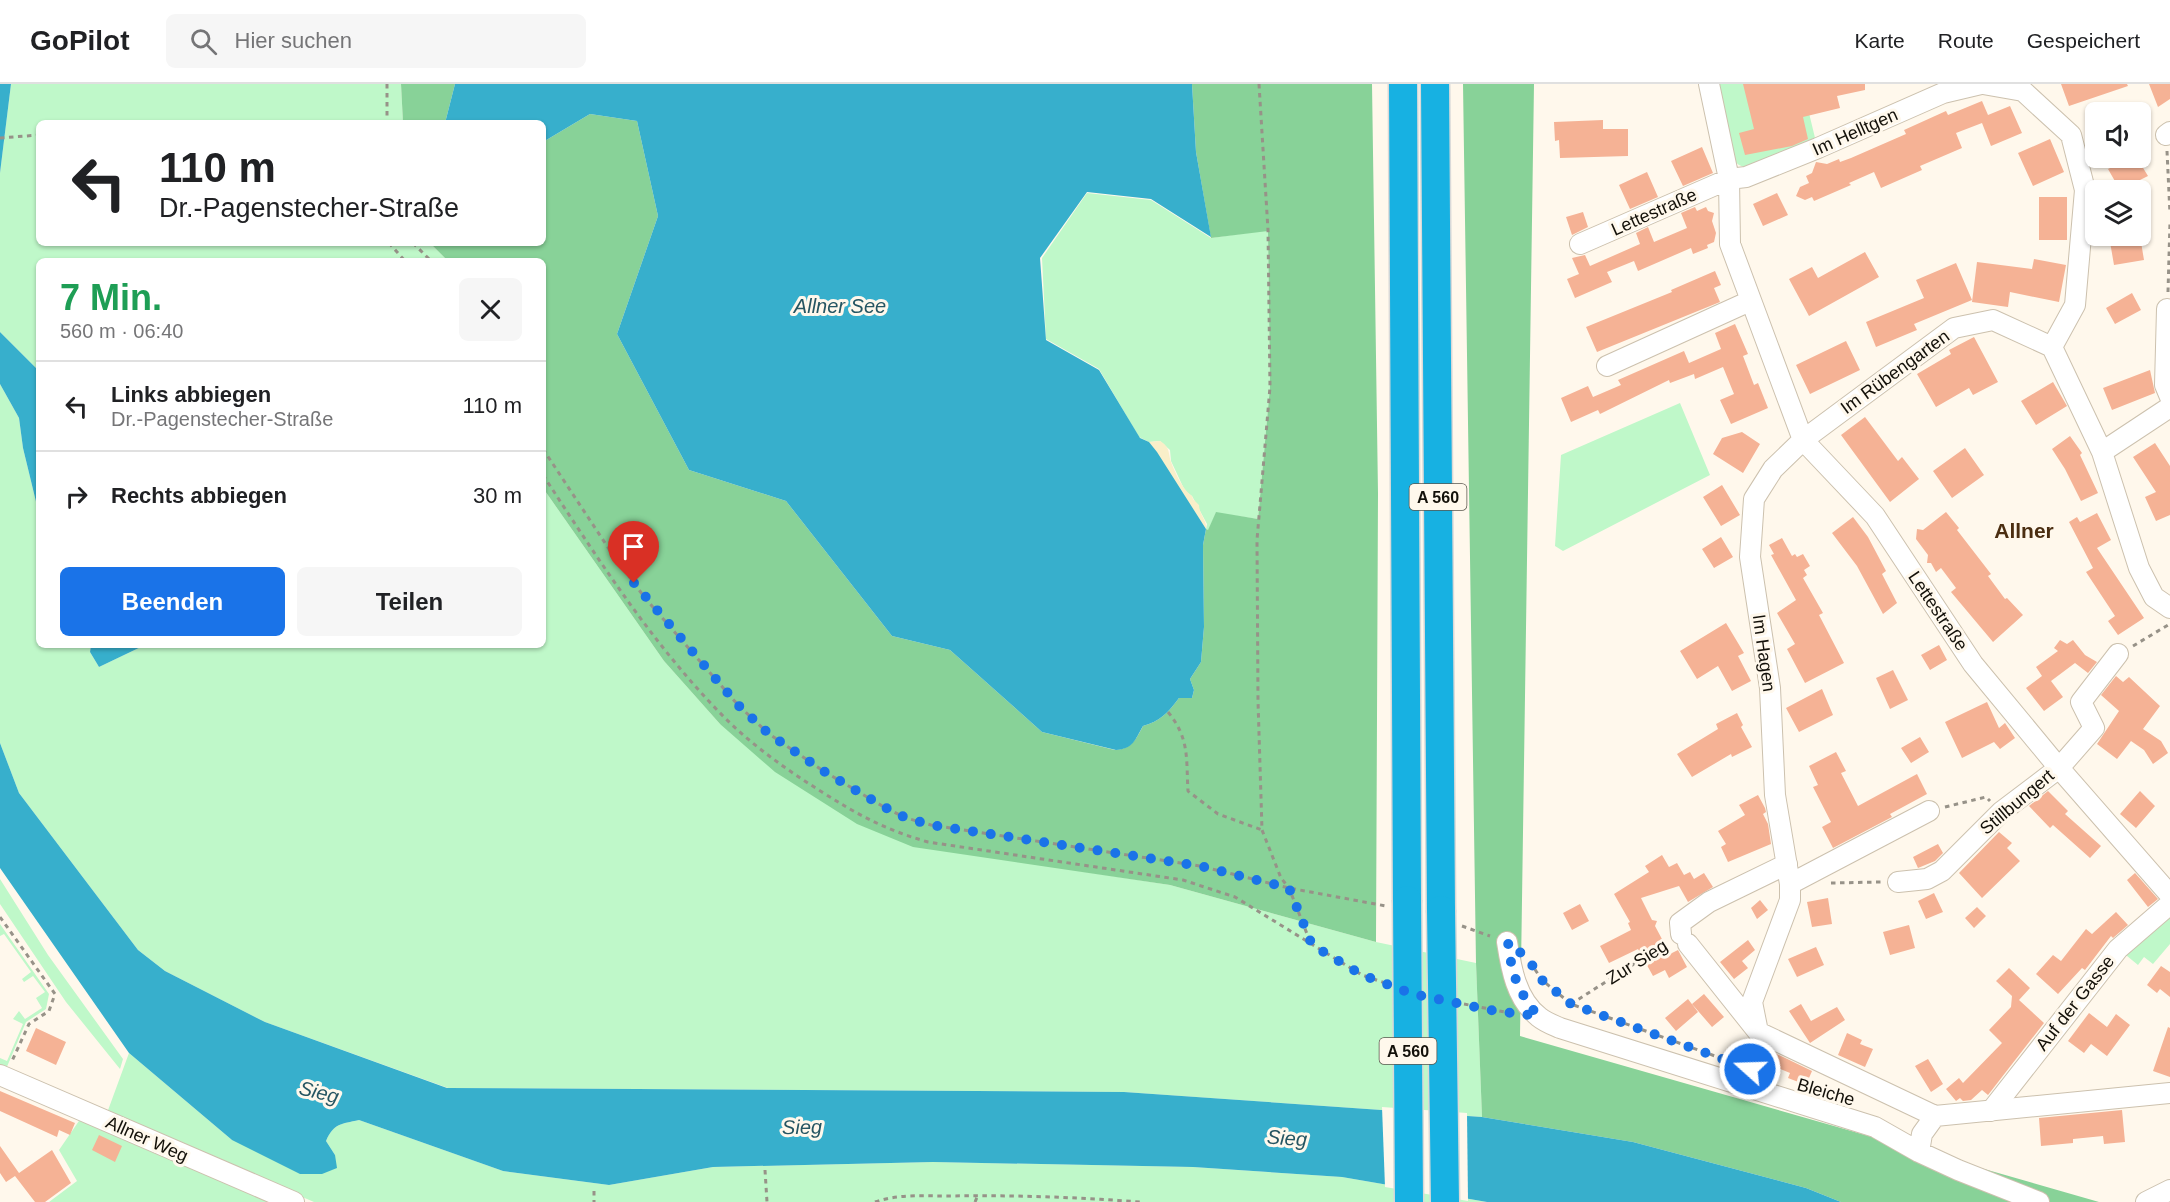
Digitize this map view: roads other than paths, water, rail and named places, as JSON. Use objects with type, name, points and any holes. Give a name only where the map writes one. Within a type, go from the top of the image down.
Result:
[{"type":"highway","name":"A 560","points":[[1402,84],[1409,1202]]},
{"type":"highway","name":"A 560","points":[[1435,84],[1445,1202]]},
{"type":"street","name":"Lettestraße","points":[[1709,84],[1728,179],[1730,244],[1803,440],[1875,516],[1973,664],[2059,768],[2170,895]]},
{"type":"street","name":"Im Helltgen","points":[[1728,179],[1746,177],[1943,93],[1982,84],[2027,87],[2071,135],[2085,190],[2075,305],[2052,347]]},
{"type":"street","name":"Lettestraße","points":[[1580,244],[1728,179]]},
{"type":"street","points":[[1608,366],[1750,301]]},
{"type":"street","points":[[2167,309],[2165,385],[2170,397]]},
{"type":"street","name":"Im Rübengarten","points":[[1803,440],[1954,328],[1993,320],[2052,347]]},
{"type":"street","points":[[2052,347],[2102,452],[2139,568],[2154,597],[2170,608]]},
{"type":"street","points":[[2102,452],[2170,407]]},
{"type":"street","name":"Im Hagen","points":[[1758,1032],[1752,1002],[1790,900],[1775,795],[1770,688],[1750,557],[1754,498],[1773,470],[1803,440]]},
{"type":"street","name":"Stillbungert","points":[[1898,882],[1927,879],[1942,871],[2001,812],[2059,768],[2094,728],[2081,702],[2118,654]]},
{"type":"street","points":[[1788,874],[1929,811]]},
{"type":"street","name":"Zur Sieg","points":[[1758,1032],[1685,939],[1680,923],[1709,902],[1788,874]]},
{"type":"street","name":"Auf der Gasse","points":[[1991,1111],[2118,949],[2170,904]]},
{"type":"street","points":[[1508,942],[1512,972],[1521,995],[1538,1016],[1560,1028],[1875,1127],[1919,1152],[1958,1170],[2039,1202]]},
{"type":"street","points":[[1758,1032],[1935,1116],[2170,1093]]},
{"type":"street","name":"Allner Weg","points":[[5,1072],[163,1147],[294,1202]]},
{"type":"street","points":[[1919,1152],[1922,1134],[1935,1116]]},
{"type":"street","points":[[2146,1202],[2170,1190]]},
{"type":"water","points":[[0,84],[11,84],[0,173]]},
{"type":"water","name":"Allner See","points":[[455,84],[1192,84],[1196,152],[1211,237],[1151,199],[1087,192],[1040,258],[1046,340],[1099,370],[1140,438],[1149,442],[1157,452],[1206,529],[1203,545],[1204,627],[1201,662],[1190,679],[1194,690],[1192,698],[1179,698],[1163,716],[1143,726],[1130,746],[1116,750],[1042,732],[950,650],[892,636],[786,501],[689,470],[617,334],[658,216],[637,121],[590,114],[546,140],[546,120],[446,120]]},
{"type":"water","points":[[0,332],[36,368],[36,502],[23,448],[19,418],[0,384]]},
{"type":"water","points":[[91,648],[139,648],[99,667],[90,652]]},
{"type":"water","name":"Sieg","points":[[0,743],[19,793],[138,950],[165,971],[265,1022],[447,1088],[1124,1092],[1482,1117],[1633,1142],[1806,1188],[1841,1202],[1487,1202],[1342,1177],[1193,1167],[933,1162],[713,1167],[609,1185],[503,1171],[359,1120],[335,1128],[326,1141],[335,1155],[337,1168],[322,1174],[300,1174],[232,1140],[129,1053],[0,868]]},
{"type":"district","name":"Allner","points":[[2024,530]]}]
